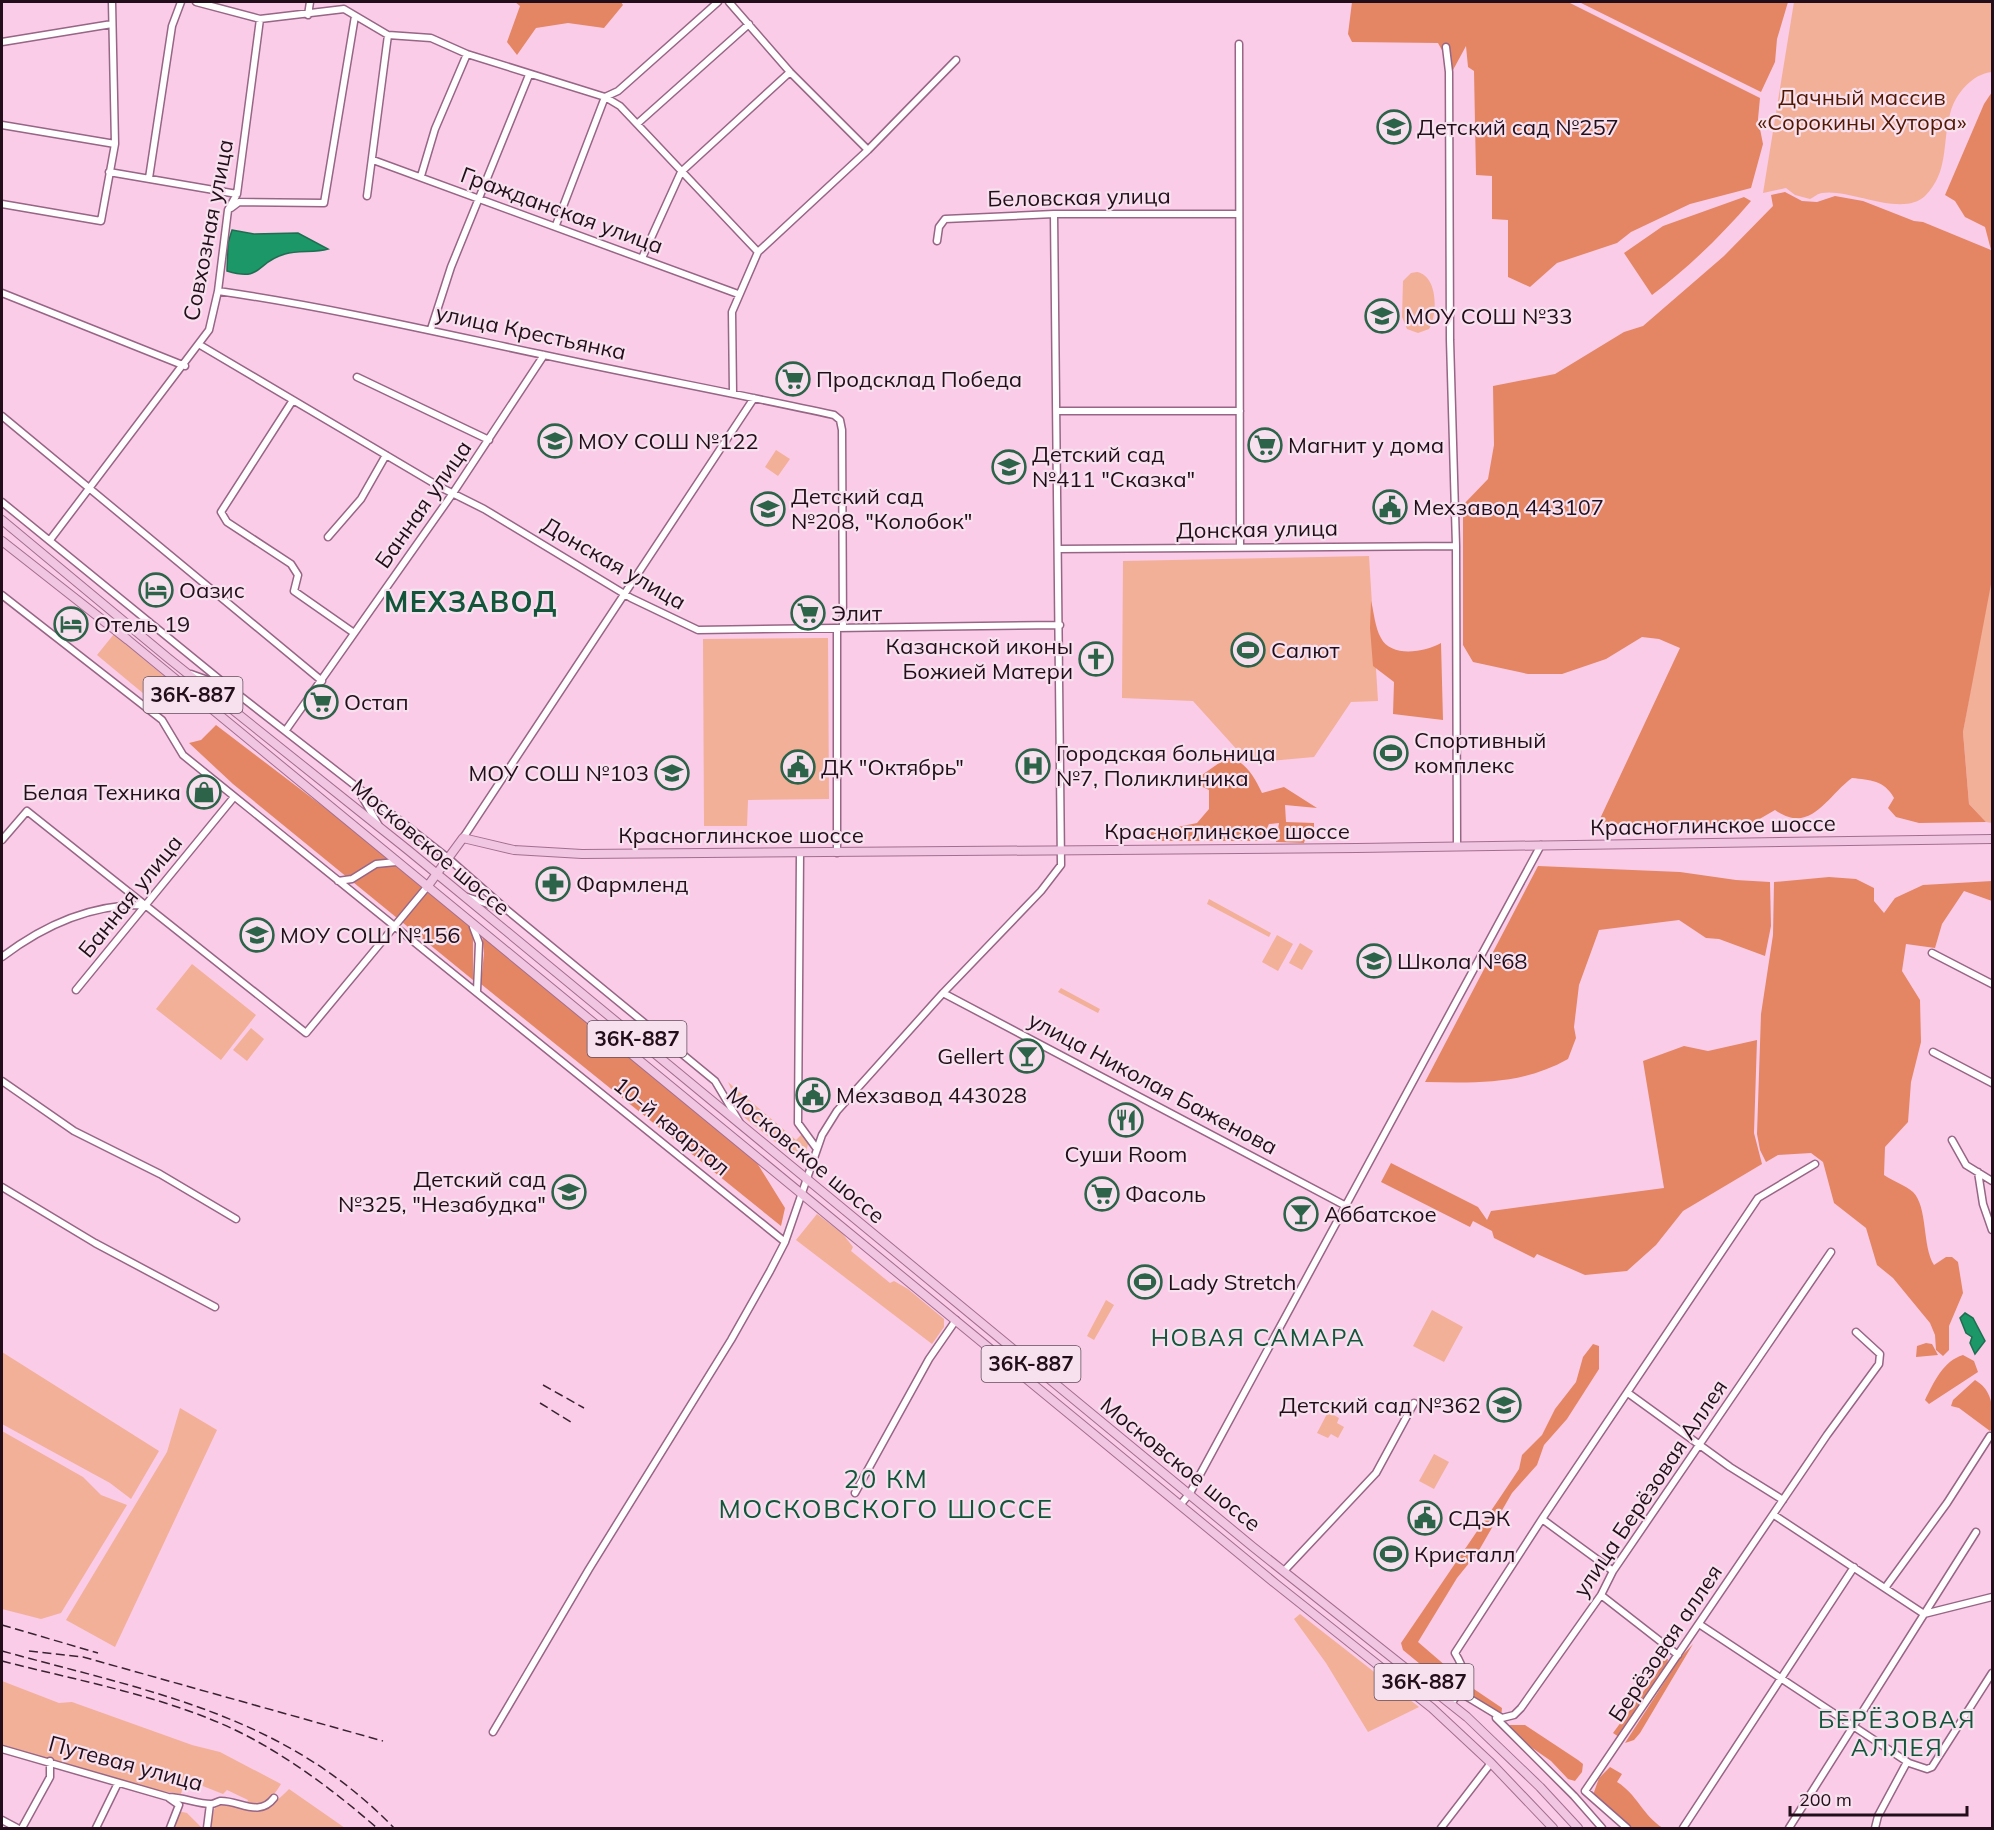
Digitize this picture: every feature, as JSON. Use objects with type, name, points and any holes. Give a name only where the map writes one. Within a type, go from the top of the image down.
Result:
[{"type":"main road","name":"Московское шоссе","points":[[2,520],[380,827],[1284,1571],[1467,1717],[1540,1787],[1578,1828]]},
{"type":"main road","name":"Московское шоссе","points":[[2,542],[71,595],[473,927],[1432,1708],[1491,1763],[1553,1828]]},
{"type":"main road","points":[[55,582],[63,581],[64,572]]},
{"type":"main road","points":[[71,595],[71,586],[78,584]]},
{"type":"main road","points":[[427,887],[463,838]]},
{"type":"main road","name":"Красноглинское шоссе","points":[[463,838],[539,853],[800,854],[1992,839]]},
{"type":"main road","points":[[1432,1708],[1441,1696]]},
{"type":"main road","points":[[1455,1729],[1467,1717]]},
{"type":"street","points":[[2,204],[101,221],[115,144],[112,2]]},
{"type":"street","points":[[149,178],[172,26],[181,2]]},
{"type":"street","points":[[196,2],[260,19],[344,9],[388,35],[431,38],[467,54],[605,97],[620,106],[758,252]]},
{"type":"street","points":[[308,15],[310,2]]},
{"type":"street","points":[[556,225],[605,97],[618,91],[718,2]]},
{"type":"street","points":[[729,2],[790,72],[868,150]]},
{"type":"street","points":[[228,210],[238,202],[324,202],[355,16]]},
{"type":"street","name":"Совхозная улица","points":[[50,540],[200,345],[214,318],[228,210],[237,194],[260,19]]},
{"type":"street","points":[[2,42],[112,24]]},
{"type":"street","points":[[637,124],[749,24]]},
{"type":"street","points":[[367,196],[388,35]]},
{"type":"street","points":[[1239,44],[1240,546]]},
{"type":"street","points":[[1446,47],[1449,72],[1450,340],[1456,546],[1457,845]]},
{"type":"street","points":[[421,176],[435,129],[467,54]]},
{"type":"street","points":[[733,393],[732,312],[758,252],[868,150],[956,60]]},
{"type":"street","points":[[642,258],[681,172],[790,72]]},
{"type":"street","points":[[432,329],[451,267],[529,75]]},
{"type":"street","points":[[2,125],[115,144]]},
{"type":"street","name":"Гражданская улица","points":[[373,160],[556,225],[738,294]]},
{"type":"street","points":[[109,172],[237,194]]},
{"type":"street","points":[[493,1732],[589,1569],[731,1340],[785,1242],[822,1135],[847,1098],[1055,876],[1061,865],[1054,214]]},
{"type":"street","name":"Беловская улица","points":[[937,241],[939,227],[945,219],[1054,214],[1239,214]]},
{"type":"street","name":"улица Крестьянка","points":[[218,291],[299,303],[432,329],[544,355],[834,415],[840,420],[842,430],[840,628]]},
{"type":"street","points":[[2,293],[184,366]]},
{"type":"street","name":"Донская улица","points":[[200,345],[626,594],[698,630],[1060,625]]},
{"type":"street","name":"Банная улица","points":[[286,730],[453,493],[544,355]]},
{"type":"street","points":[[357,377],[489,440]]},
{"type":"street","points":[[463,838],[754,398]]},
{"type":"street","points":[[293,400],[221,512],[227,522],[291,564],[298,575],[294,591],[354,633]]},
{"type":"street","points":[[1057,411],[1240,411]]},
{"type":"street","points":[[2,416],[322,681]]},
{"type":"street","points":[[328,537],[361,499],[386,455]]},
{"type":"street","points":[[2,502],[230,688],[448,858],[507,910],[715,1081],[742,1126]]},
{"type":"street","name":"Донская улица","points":[[1058,549],[1456,546]]},
{"type":"street","name":"10-й квартал","points":[[2,595],[162,720],[183,755],[785,1242]]},
{"type":"street","points":[[837,853],[840,628]]},
{"type":"street","points":[[189,674],[230,688]]},
{"type":"street","points":[[358,790],[380,827]]},
{"type":"street","name":"Банная улица","points":[[76,990],[234,797]]},
{"type":"street","points":[[2,840],[27,811],[306,1033],[427,887]]},
{"type":"street","points":[[1181,1504],[1190,1493],[1541,845]]},
{"type":"street","points":[[800,854],[798,1123],[817,1149]]},
{"type":"street","points":[[338,881],[352,879],[376,864],[396,862]]},
{"type":"street","points":[[463,896],[507,910]]},
{"type":"street","points":[[3,954],[55,924],[90,910],[117,904],[145,904]]},
{"type":"street","points":[[473,927],[478,943],[477,992]]},
{"type":"street","points":[[1932,953],[1992,984]]},
{"type":"street","name":"улица Николая Баженова","points":[[943,993],[1346,1206]]},
{"type":"street","points":[[1934,1052],[1992,1083]]},
{"type":"street","points":[[2,1082],[74,1131],[160,1174],[236,1219]]},
{"type":"street","points":[[1952,1140],[1966,1165],[1992,1181]]},
{"type":"street","points":[[1451,1704],[1465,1680],[1464,1668],[1455,1653],[1542,1519],[1758,1198],[1815,1164]]},
{"type":"street","points":[[1978,1172],[1983,1204],[1992,1230]]},
{"type":"street","points":[[2,1187],[95,1244],[215,1307]]},
{"type":"street","name":"улица Берёзовая Аллея","points":[[1487,1709],[1502,1718],[1514,1715],[1601,1595],[1613,1571],[1831,1252]]},
{"type":"street","points":[[855,1493],[929,1359],[956,1320]]},
{"type":"street","name":"Берёзовая аллея","points":[[1585,1791],[1881,1360],[1877,1350],[1856,1332]]},
{"type":"street","points":[[1628,1393],[1700,1445],[1783,1500]]},
{"type":"street","points":[[1284,1571],[1376,1473],[1414,1403]]},
{"type":"street","points":[[1885,1588],[1947,1503],[1990,1436]]},
{"type":"street","points":[[1774,1515],[1924,1614],[1992,1597]]},
{"type":"street","points":[[1542,1519],[1613,1571]]},
{"type":"street","points":[[1789,1828],[1976,1532]]},
{"type":"street","points":[[1683,1828],[1854,1567]]},
{"type":"street","points":[[1601,1595],[1678,1655]]},
{"type":"street","points":[[1699,1624],[1854,1728],[1907,1762],[1923,1768],[1932,1767],[1992,1673]]},
{"type":"street","points":[[1459,1692],[1487,1709],[1574,1796],[1602,1828]]},
{"type":"street","name":"Путевая улица","points":[[2,1749],[50,1761],[168,1797],[183,1797],[210,1804],[221,1801],[250,1809],[269,1804],[274,1798]]},
{"type":"street","points":[[2,1820],[20,1828],[50,1777],[50,1761]]},
{"type":"street","points":[[1875,1828],[1878,1816],[1907,1762]]},
{"type":"street","points":[[1441,1828],[1491,1763]]},
{"type":"street","points":[[96,1828],[118,1783]]},
{"type":"street","points":[[1574,1796],[1585,1791],[1627,1828]]},
{"type":"street","points":[[168,1797],[178,1805],[170,1828]]},
{"type":"street","points":[[207,1828],[210,1804]]},
{"type":"green space","name":"Дачный массив «Сорокины Хутора»","points":[[1794,2],[1992,2],[1992,72],[1971,81],[1956,99],[1950,114],[1944,157],[1938,177],[1925,196],[1915,202],[1903,204],[1833,193],[1821,193],[1810,199],[1795,195],[1786,188],[1763,193]]},
{"type":"green space","points":[[1417,272],[1429,280],[1435,305],[1429,329],[1418,333],[1407,329],[1402,317],[1403,281],[1411,273]]},
{"type":"green space","points":[[776,450],[790,459],[778,476],[765,467]]},
{"type":"green space","name":"Салют","points":[[1369,556],[1378,701],[1351,702],[1314,757],[1249,763],[1193,701],[1122,698],[1123,561]]},
{"type":"green space","points":[[1992,568],[1992,823],[1986,822],[1969,804],[1963,732]]},
{"type":"green space","points":[[114,634],[177,687],[168,688],[156,704],[97,655]]},
{"type":"green space","points":[[828,638],[829,799],[748,800],[747,826],[704,826],[703,639]]},
{"type":"green space","points":[[1209,899],[1271,933],[1269,937],[1207,904]]},
{"type":"green space","points":[[1277,935],[1293,944],[1278,971],[1262,962]]},
{"type":"green space","points":[[1300,943],[1313,951],[1302,970],[1289,963]]},
{"type":"green space","points":[[192,964],[256,1015],[221,1060],[156,1009]]},
{"type":"green space","points":[[1061,988],[1100,1009],[1098,1013],[1058,992]]},
{"type":"green space","points":[[251,1028],[264,1039],[247,1061],[233,1050]]},
{"type":"green space","points":[[728,1082],[796,1140],[804,1132],[809,1140],[805,1156],[797,1159],[745,1118]]},
{"type":"green space","points":[[817,1214],[842,1233],[853,1247],[851,1251],[890,1283],[894,1281],[908,1289],[944,1319],[944,1327],[932,1344],[796,1240]]},
{"type":"green space","points":[[1106,1300],[1114,1305],[1094,1340],[1087,1336]]},
{"type":"green space","points":[[1432,1310],[1463,1327],[1444,1362],[1413,1346]]},
{"type":"green space","points":[[2,1352],[159,1451],[131,1499],[110,1483],[2,1424]]},
{"type":"green space","points":[[180,1408],[217,1430],[115,1647],[66,1620],[167,1452]]},
{"type":"green space","points":[[1328,1412],[1339,1418],[1337,1423],[1344,1427],[1338,1438],[1331,1434],[1328,1438],[1317,1433]]},
{"type":"green space","points":[[2,1431],[83,1477],[101,1495],[127,1505],[61,1613],[41,1619],[2,1609]]},
{"type":"green space","points":[[1434,1454],[1449,1462],[1434,1489],[1419,1481]]},
{"type":"green space","points":[[1300,1614],[1419,1707],[1368,1732],[1326,1663],[1294,1619]]},
{"type":"green space","points":[[2,1681],[59,1703],[72,1702],[192,1745],[220,1752],[281,1784],[267,1800],[258,1804],[246,1805],[248,1800],[227,1790],[223,1794],[185,1779],[181,1794],[155,1790],[2,1746]]},
{"type":"green space","points":[[289,1789],[345,1828],[209,1828],[215,1807],[225,1804],[256,1810],[276,1801]]},
{"type":"green space","points":[[178,1811],[187,1813],[202,1828],[172,1828]]},
{"type":"shaded area","points":[[515,2],[621,2],[623,5],[604,28],[568,23],[536,28],[517,55],[507,42],[520,6]]},
{"type":"shaded area","points":[[1352,2],[1568,2],[1760,98],[1758,119],[1763,144],[1751,188],[1690,204],[1631,232],[1617,243],[1557,263],[1530,287],[1508,277],[1508,220],[1492,219],[1492,176],[1476,175],[1474,71],[1468,67],[1466,46],[1453,70],[1438,43],[1352,42],[1348,34]]},
{"type":"shaded area","points":[[1579,2],[1788,2],[1777,39],[1775,62],[1761,92]]},
{"type":"shaded area","points":[[1992,92],[1992,579],[1963,732],[1969,804],[1986,822],[1919,823],[1896,817],[1888,808],[1894,798],[1886,788],[1876,782],[1852,778],[1817,810],[1808,816],[1799,818],[1788,817],[1775,810],[1751,824],[1725,826],[1619,827],[1598,823],[1680,648],[1659,639],[1642,637],[1606,659],[1562,674],[1528,674],[1473,662],[1463,645],[1463,505],[1488,479],[1494,445],[1493,386],[1555,374],[1624,332],[1643,326],[1724,256],[1773,206],[1771,195],[1785,192],[1802,201],[1817,202],[1835,196],[1863,201],[1914,221],[1923,222],[1991,250],[1985,227],[1965,217],[1955,201],[1945,195],[1984,104]]},
{"type":"shaded area","points":[[1744,197],[1751,201],[1728,227],[1692,262],[1652,295],[1624,253],[1663,226]]},
{"type":"shaded area","points":[[232,230],[254,234],[298,233],[328,249],[285,254],[275,257],[254,273],[239,274],[227,271],[228,243]]},
{"type":"shaded area","points":[[1371,601],[1379,634],[1392,648],[1400,651],[1418,651],[1441,643],[1443,720],[1393,714],[1394,682],[1373,666],[1370,628]]},
{"type":"shaded area","points":[[216,725],[396,862],[469,923],[473,937],[473,980],[233,784],[189,743],[201,740]]},
{"type":"shaded area","points":[[1229,756],[1249,771],[1262,793],[1284,787],[1317,808],[1285,805],[1286,822],[1314,823],[1314,829],[1306,836],[1304,843],[1276,842],[1279,823],[1269,824],[1261,841],[1150,841],[1143,834],[1197,823],[1209,809],[1209,790],[1192,782]]},
{"type":"shaded area","points":[[1538,866],[1680,872],[1770,882],[1771,926],[1765,956],[1719,939],[1706,938],[1679,920],[1599,930],[1579,985],[1574,1027],[1576,1038],[1568,1059],[1533,1074],[1498,1081],[1425,1082]]},
{"type":"shaded area","points":[[1829,877],[1856,879],[1874,888],[1874,901],[1884,913],[1895,898],[1923,885],[1992,881],[1992,901],[1964,891],[1942,924],[1935,948],[1906,944],[1902,971],[1920,1000],[1921,1042],[1911,1082],[1908,1122],[1885,1147],[1884,1175],[1913,1192],[1918,1199],[1930,1257],[1934,1265],[1946,1257],[1952,1257],[1958,1262],[1963,1293],[1949,1326],[1949,1350],[1943,1356],[1936,1350],[1935,1335],[1930,1323],[1893,1278],[1877,1265],[1866,1228],[1834,1203],[1823,1162],[1811,1153],[1778,1155],[1766,1162],[1760,1150],[1757,1134],[1761,1014],[1773,935],[1774,882]]},
{"type":"shaded area","points":[[482,933],[749,1150],[785,1208],[781,1226],[481,984],[484,953]]},
{"type":"shaded area","points":[[1757,1040],[1754,1133],[1762,1164],[1683,1211],[1656,1245],[1627,1271],[1585,1275],[1537,1254],[1534,1258],[1494,1238],[1492,1231],[1473,1221],[1470,1227],[1381,1182],[1391,1163],[1478,1207],[1487,1220],[1491,1211],[1664,1188],[1643,1061],[1684,1046],[1708,1051]]},
{"type":"shaded area","points":[[1965,1313],[1973,1318],[1985,1341],[1975,1354],[1970,1343],[1972,1337],[1966,1333],[1960,1318]]},
{"type":"shaded area","points":[[1593,1344],[1599,1346],[1599,1369],[1567,1419],[1544,1445],[1537,1465],[1512,1493],[1478,1552],[1457,1578],[1418,1642],[1468,1685],[1502,1708],[1501,1717],[1491,1716],[1463,1692],[1437,1678],[1403,1650],[1401,1643],[1519,1469],[1522,1455],[1542,1435],[1555,1409],[1576,1382],[1583,1357]]},
{"type":"shaded area","points":[[1932,1344],[1938,1355],[1916,1357],[1917,1346]]},
{"type":"shaded area","points":[[1963,1355],[1974,1361],[1978,1372],[1929,1404],[1925,1400],[1940,1373],[1950,1362]]},
{"type":"shaded area","points":[[1975,1380],[1989,1395],[1992,1408],[1992,1429],[1990,1431],[1959,1408],[1951,1406],[1953,1400]]},
{"type":"shaded area","points":[[1693,1644],[1640,1733],[1634,1740],[1625,1743],[1680,1658]]},
{"type":"shaded area","points":[[1664,1659],[1668,1659],[1667,1665],[1619,1737],[1613,1733],[1657,1673]]},
{"type":"shaded area","points":[[1508,1725],[1525,1725],[1583,1764],[1582,1772],[1575,1781],[1568,1779],[1551,1761],[1508,1731]]},
{"type":"shaded area","points":[[1610,1767],[1622,1774],[1617,1782],[1663,1828],[1631,1828],[1593,1795],[1599,1778]]},
{"type":"railway","points":[[543,1385],[584,1408]]},
{"type":"railway","points":[[540,1403],[574,1424]]},
{"type":"railway","points":[[2,1625],[98,1653]]},
{"type":"railway","points":[[2,1651],[161,1695],[260,1732],[307,1758],[352,1789],[394,1828]]},
{"type":"railway","points":[[29,1651],[83,1657],[383,1741]]},
{"type":"railway","points":[[2,1661],[129,1692],[222,1724],[251,1738],[301,1768],[377,1828]]},
{"type":"place","name":"Детский сад №257","points":[[1394,127]]},
{"type":"place","name":"МОУ СОШ №33","points":[[1382,316]]},
{"type":"place","name":"Продсклад Победа","points":[[793,379]]},
{"type":"place","name":"МОУ СОШ №122","points":[[555,441]]},
{"type":"place","name":"Магнит у дома","points":[[1265,445]]},
{"type":"place","name":"Детский сад №411 \"Сказка\"","points":[[1009,467]]},
{"type":"place","name":"Мехзавод 443107","points":[[1390,507]]},
{"type":"place","name":"Детский сад №208, \"Колобок\"","points":[[768,509]]},
{"type":"place","name":"Оазис","points":[[156,590]]},
{"type":"place","name":"Элит","points":[[808,613]]},
{"type":"place","name":"Отель 19","points":[[71,624]]},
{"type":"place","name":"Салют","points":[[1248,650]]},
{"type":"place","name":"Казанской иконы Божией Матери","points":[[1096,659]]},
{"type":"place","name":"Остап","points":[[321,702]]},
{"type":"place","name":"Спортивный комплекс","points":[[1391,753]]},
{"type":"place","name":"Городская больница №7, Поликлиника","points":[[1033,766]]},
{"type":"place","name":"ДК \"Октябрь\"","points":[[798,767]]},
{"type":"place","name":"МОУ СОШ №103","points":[[672,773]]},
{"type":"place","name":"Белая Техника","points":[[204,792]]},
{"type":"place","name":"Фармленд","points":[[553,884]]},
{"type":"place","name":"МОУ СОШ №156","points":[[257,935]]},
{"type":"place","name":"Школа №68","points":[[1374,961]]},
{"type":"place","name":"Gellert","points":[[1027,1056]]},
{"type":"place","name":"Мехзавод 443028","points":[[813,1095]]},
{"type":"place","name":"Суши Room","points":[[1126,1120]]},
{"type":"place","name":"Детский сад №325, \"Незабудка\"","points":[[569,1192]]},
{"type":"place","name":"Фасоль","points":[[1102,1194]]},
{"type":"place","name":"Аббатское","points":[[1301,1214]]},
{"type":"place","name":"Lady Stretch","points":[[1145,1282]]},
{"type":"place","name":"Детский сад №362","points":[[1504,1405]]},
{"type":"place","name":"СДЭК","points":[[1425,1518]]},
{"type":"place","name":"Кристалл","points":[[1391,1554]]},
{"type":"district","name":"МЕХЗАВОД","points":[[471,602]]},
{"type":"district","name":"НОВАЯ САМАРА","points":[[1258,1338]]},
{"type":"district","name":"20 КМ МОСКОВСКОГО ШОССЕ","points":[[886,1494]]},
{"type":"district","name":"БЕРЁЗОВАЯ АЛЛЕЯ","points":[[1897,1734]]}]
